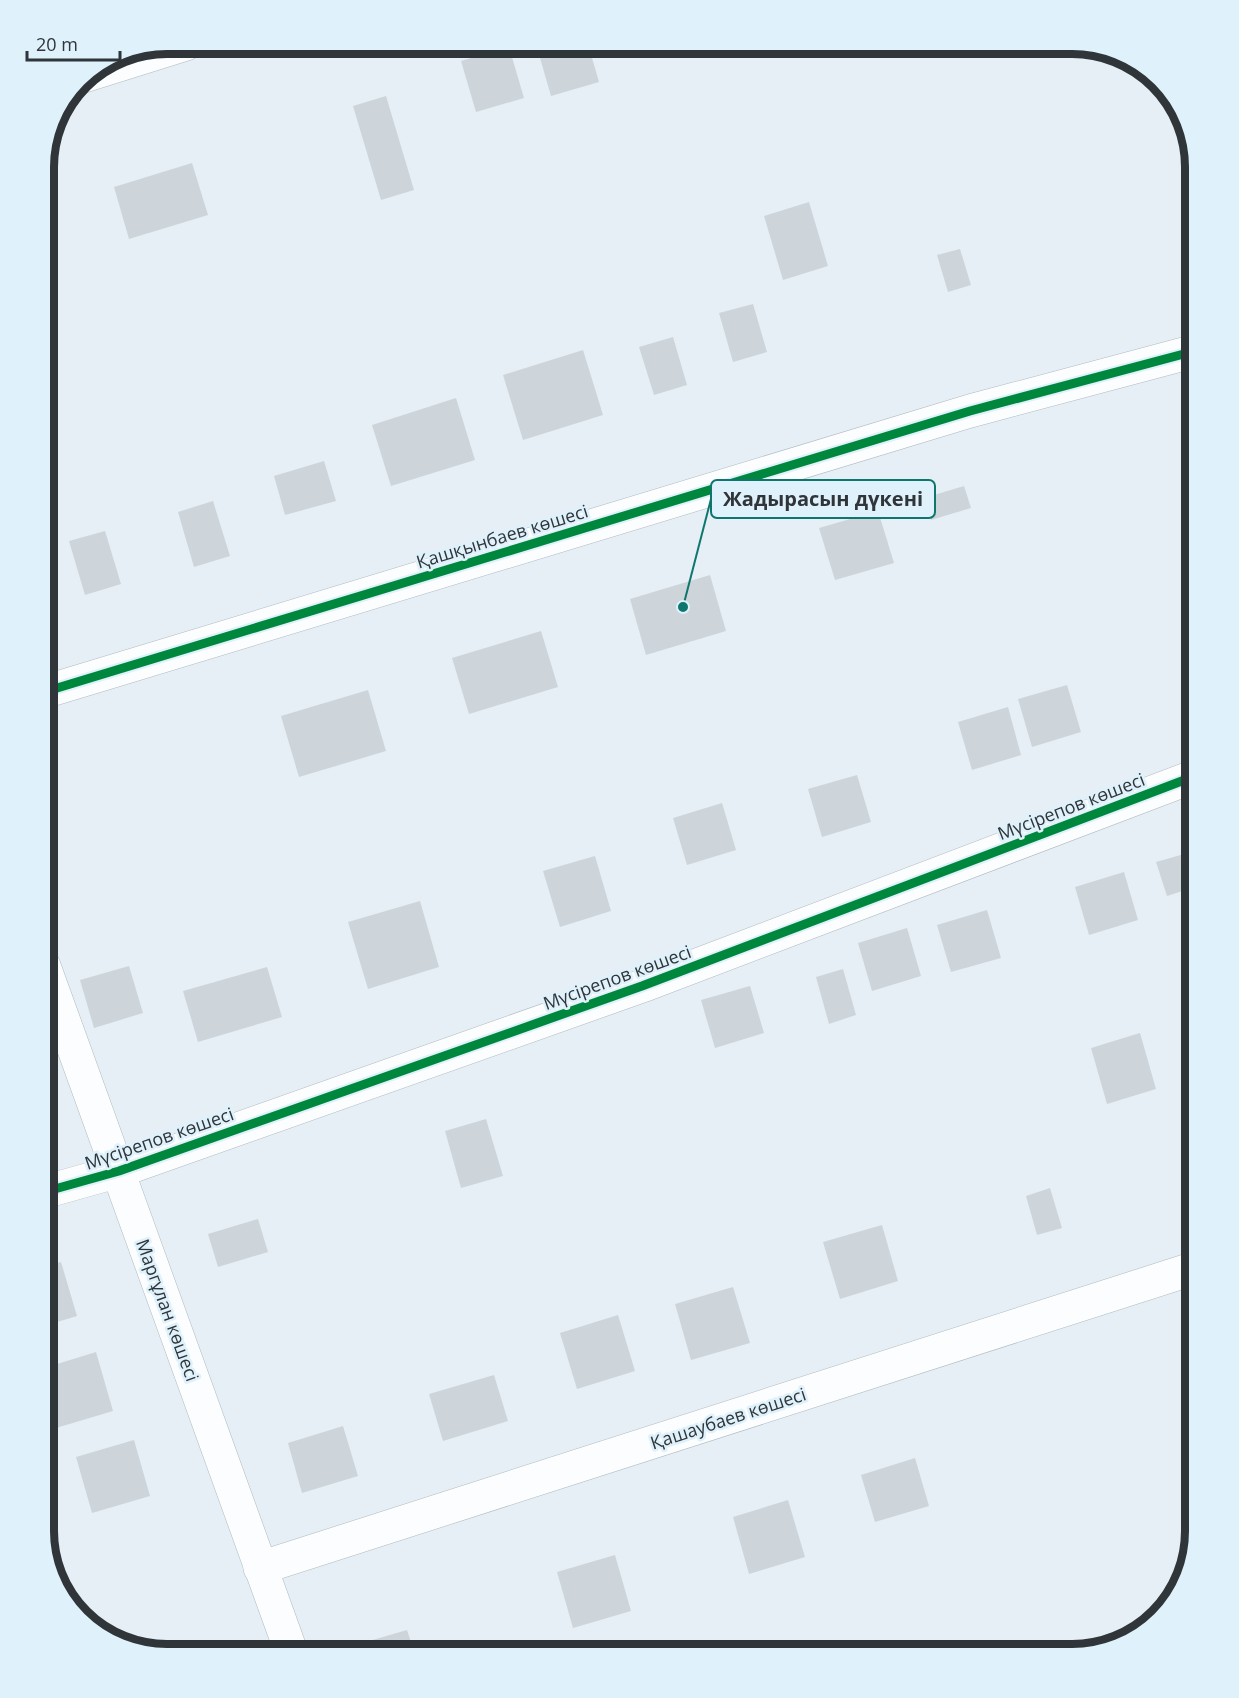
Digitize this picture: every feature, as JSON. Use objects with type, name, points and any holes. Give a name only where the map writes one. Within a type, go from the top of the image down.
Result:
[{"type":"street","name":"Қашқынбаев көшесі","points":[[54,689],[970,411],[1185,354]]},
{"type":"street","name":"Мүсірепов көшесі","points":[[54,1189],[119,1171],[642,986],[1185,780]]},
{"type":"street","name":"Маргұлан көшесі","points":[[54,993],[288,1644]]},
{"type":"street","name":"Қашаубаев көшесі","points":[[260,1568],[1185,1272]]},
{"type":"building","points":[[485,54],[511,54],[524,98],[476,112],[461,61]]},
{"type":"building","points":[[539,54],[591,54],[599,82],[551,96]]},
{"type":"building","points":[[386,96],[414,190],[381,200],[353,106]]},
{"type":"building","points":[[192,163],[208,215],[129,239],[114,187]]},
{"type":"building","points":[[809,202],[828,266],[783,280],[764,216]]},
{"type":"building","points":[[960,249],[971,285],[948,292],[937,255]]},
{"type":"building","points":[[753,304],[767,352],[733,362],[719,313]]},
{"type":"building","points":[[673,337],[687,385],[654,395],[639,347]]},
{"type":"building","points":[[583,350],[603,415],[523,440],[503,375]]},
{"type":"building","points":[[456,398],[475,460],[391,486],[372,425]]},
{"type":"building","points":[[324,461],[336,501],[285,515],[274,476]]},
{"type":"building","points":[[964,486],[971,508],[931,520],[924,498]]},
{"type":"building","points":[[213,501],[230,556],[194,567],[178,512]]},
{"type":"building","points":[[878,511],[894,563],[835,580],[819,528]]},
{"type":"building","points":[[105,531],[121,584],[85,595],[69,541]]},
{"type":"building","points":[[710,575],[726,631],[646,655],[630,599]]},
{"type":"building","points":[[541,631],[558,687],[469,714],[452,658]]},
{"type":"building","points":[[1067,685],[1081,732],[1032,747],[1018,699]]},
{"type":"building","points":[[368,690],[386,751],[299,777],[281,716]]},
{"type":"building","points":[[1008,707],[1021,755],[972,770],[958,722]]},
{"type":"building","points":[[857,775],[871,822],[822,837],[808,789]]},
{"type":"building","points":[[722,803],[736,850],[687,865],[673,818]]},
{"type":"building","points":[[1185,854],[1185,890],[1167,896],[1156,862]]},
{"type":"building","points":[[595,856],[611,911],[560,927],[543,871]]},
{"type":"building","points":[[1124,872],[1138,920],[1089,935],[1075,887]]},
{"type":"building","points":[[420,901],[439,967],[368,989],[348,922]]},
{"type":"building","points":[[987,910],[1001,958],[951,972],[937,925]]},
{"type":"building","points":[[907,928],[921,976],[872,991],[858,943]]},
{"type":"building","points":[[129,966],[143,1013],[94,1028],[80,980]]},
{"type":"building","points":[[267,967],[282,1017],[198,1042],[183,991]]},
{"type":"building","points":[[843,969],[856,1015],[829,1024],[816,977]]},
{"type":"building","points":[[750,986],[764,1033],[715,1048],[701,1000]]},
{"type":"building","points":[[1140,1033],[1156,1089],[1107,1104],[1091,1048]]},
{"type":"building","points":[[486,1119],[503,1176],[461,1188],[445,1131]]},
{"type":"building","points":[[1050,1188],[1062,1228],[1037,1235],[1026,1196]]},
{"type":"building","points":[[258,1219],[268,1252],[218,1267],[208,1234]]},
{"type":"building","points":[[882,1225],[898,1281],[840,1299],[823,1242]]},
{"type":"building","points":[[61,1262],[77,1316],[54,1323],[54,1264]]},
{"type":"building","points":[[733,1287],[750,1343],[691,1360],[675,1304]]},
{"type":"building","points":[[618,1315],[635,1371],[577,1389],[560,1333]]},
{"type":"building","points":[[96,1352],[113,1411],[56,1428],[54,1365]]},
{"type":"building","points":[[494,1375],[508,1421],[443,1441],[429,1394]]},
{"type":"building","points":[[343,1426],[358,1476],[302,1493],[288,1443]]},
{"type":"building","points":[[134,1440],[150,1496],[92,1513],[76,1457]]},
{"type":"building","points":[[915,1458],[929,1506],[875,1522],[861,1475]]},
{"type":"building","points":[[788,1500],[805,1557],[749,1574],[733,1517]]},
{"type":"building","points":[[615,1555],[631,1611],[573,1628],[557,1572]]},
{"type":"building","points":[[407,1630],[412,1644],[359,1644]]},
{"type":"cycle path","points":[[54,689],[970,411],[1185,354]]},
{"type":"cycle path","points":[[54,1189],[119,1171],[642,986],[1185,780]]},
{"type":"place","name":"Жадырасын дүкені","points":[[683,607]]}]
